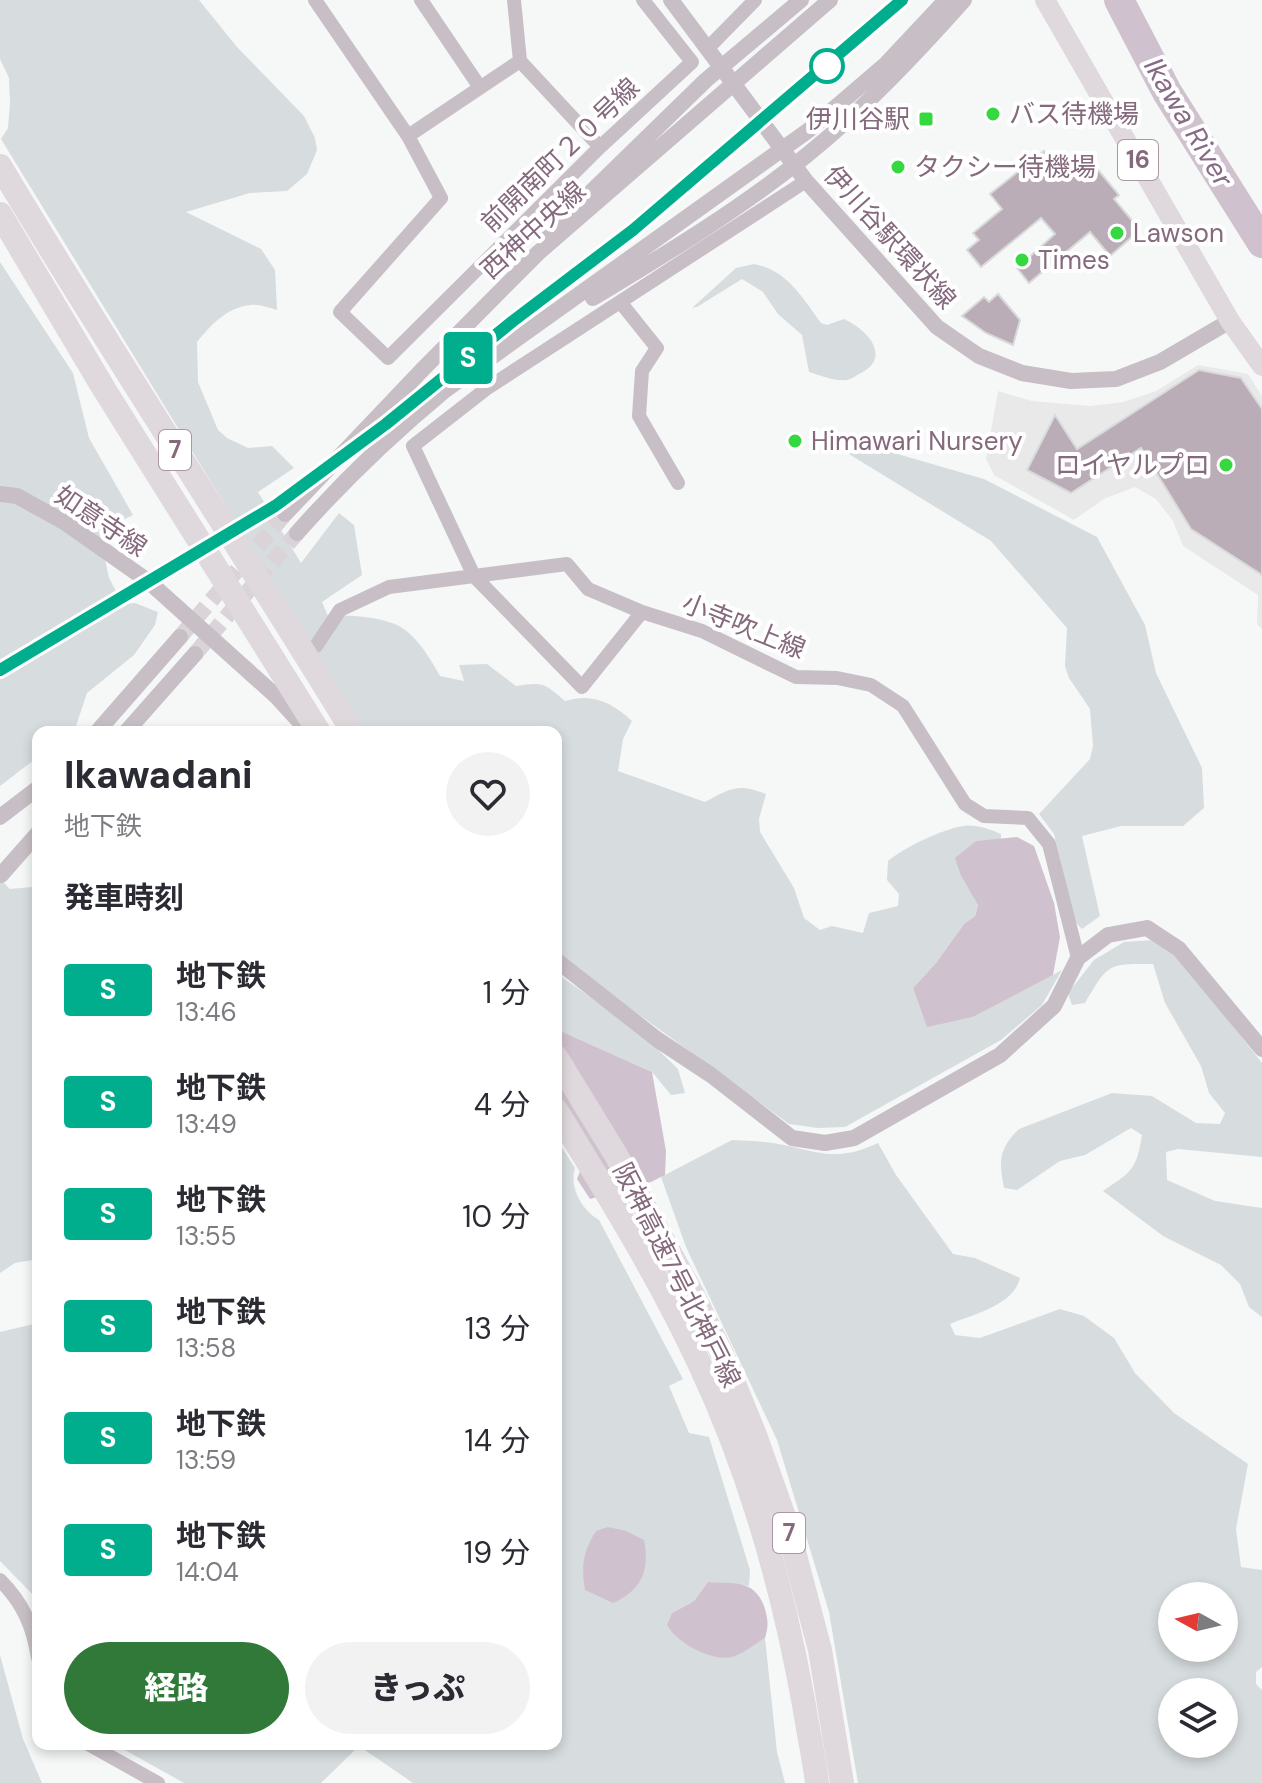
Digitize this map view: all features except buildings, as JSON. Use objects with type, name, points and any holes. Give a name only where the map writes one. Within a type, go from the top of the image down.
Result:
[{"type":"highway","name":"7","points":[[0,166],[126,373],[349,726]]},
{"type":"highway","name":"7","points":[[0,214],[104,389],[315,726]]},
{"type":"highway","name":"阪神高速7号北神戸線","points":[[562,1067],[616,1155],[693,1295],[750,1422],[787,1525],[820,1650],[842,1783]]},
{"type":"highway","name":"阪神高速7号北神戸線","points":[[562,1120],[640,1247],[700,1365],[764,1533],[795,1658],[817,1783]]},
{"type":"main road","name":"16","points":[[1045,0],[1230,321],[1262,366]]},
{"type":"street","name":"前開南町２０号線","points":[[315,0],[408,136],[441,198],[340,312],[388,358],[600,147],[692,62],[643,0]]},
{"type":"street","points":[[421,0],[479,86]]},
{"type":"street","points":[[514,0],[520,61],[600,147]]},
{"type":"street","name":"伊川谷駅環状線","points":[[671,0],[806,181],[937,327],[979,356],[1022,373],[1071,381],[1116,379],[1160,362],[1230,321]]},
{"type":"street","points":[[708,48],[755,0]]},
{"type":"street","points":[[423,369],[557,224],[727,61],[801,0]]},
{"type":"street","name":"西神中央線","points":[[285,514],[538,253],[830,0]]},
{"type":"street","points":[[297,533],[390,436],[444,391],[809,130],[886,64],[946,0]]},
{"type":"street","points":[[482,365],[680,245],[808,154],[900,71],[964,0]]},
{"type":"street","points":[[408,136],[520,61]]},
{"type":"street","points":[[642,612],[582,687],[474,576],[413,446],[486,389],[806,181]]},
{"type":"street","points":[[621,303],[657,348],[642,371],[639,416],[678,483]]},
{"type":"street","name":"如意寺線","points":[[0,494],[17,496],[64,522],[148,581],[277,697],[304,726]]},
{"type":"street","name":"小寺吹上線","points":[[316,646],[340,610],[389,587],[567,564],[588,589],[642,612],[702,631],[796,677],[837,678],[871,685],[903,706],[965,804],[984,816],[1028,818],[1049,844],[1078,958]]},
{"type":"street","points":[[102,726],[180,637]]},
{"type":"street","points":[[131,726],[195,654]]},
{"type":"street","points":[[0,817],[32,793]]},
{"type":"street","points":[[1,875],[32,840]]},
{"type":"street","points":[[562,965],[792,1138],[825,1143],[854,1138],[1000,1055],[1054,1006],[1078,958],[1108,935],[1147,928],[1179,949],[1262,1049]]},
{"type":"street","points":[[0,1580],[12,1592],[32,1627]]},
{"type":"street","points":[[99,1750],[158,1783]]},
{"type":"shaded area","points":[[0,0],[199,0],[237,47],[304,116],[315,138],[317,150],[307,174],[287,191],[250,193],[186,212],[261,249],[275,270],[277,310],[257,305],[242,306],[214,323],[197,342],[198,382],[218,430],[248,448],[272,446],[294,468],[258,492],[301,563],[339,513],[354,525],[362,575],[322,602],[328,616],[364,617],[399,626],[417,641],[440,676],[464,681],[459,665],[487,664],[516,686],[538,684],[565,701],[584,698],[609,704],[632,721],[623,739],[618,771],[705,802],[741,788],[766,794],[759,819],[760,832],[794,888],[804,918],[820,930],[832,926],[863,933],[869,913],[898,906],[899,894],[887,880],[888,861],[913,845],[963,826],[982,827],[1001,834],[1001,840],[976,841],[961,876],[978,904],[975,916],[964,924],[936,963],[913,988],[927,1026],[973,1017],[1062,970],[1042,1005],[1001,1040],[845,1127],[817,1128],[789,1124],[562,958],[562,726],[363,726],[1,139],[8,128],[10,103],[9,78],[0,59]]},
{"type":"shaded area","points":[[0,262],[73,373],[89,438],[133,515],[99,531],[109,578],[123,604],[135,603],[158,612],[155,625],[134,655],[87,693],[76,726],[32,726],[32,762],[0,786]]},
{"type":"shaded area","points":[[754,264],[766,267],[785,279],[821,323],[827,325],[844,319],[861,330],[876,352],[869,367],[847,380],[809,372],[802,335],[778,314],[763,292],[742,279],[692,308],[736,268]]},
{"type":"shaded area","points":[[1198,365],[1248,374],[1262,396],[1262,629],[1257,624],[1258,595],[1183,546],[1173,521],[1156,499],[1135,487],[1104,499],[1074,520],[994,475],[986,459],[998,391],[1032,401],[1090,406],[1123,402],[1156,391]]},
{"type":"shaded area","points":[[842,438],[984,479],[1097,537],[1145,625],[1156,673],[1202,768],[1204,808],[1183,826],[1121,826],[1082,836],[1100,916],[1082,929],[1074,921],[1054,834],[1039,814],[1090,759],[1093,746],[1090,709],[1069,678],[1065,666],[1067,628],[991,541],[839,448]]},
{"type":"shaded area","points":[[1017,837],[1034,846],[1054,903],[1060,937],[1053,975],[973,1017],[927,1027],[913,988],[936,963],[964,924],[975,916],[978,905],[961,876],[955,858],[976,841]]},
{"type":"shaded area","points":[[0,879],[10,889],[32,887],[32,1260],[15,1263],[0,1273]]},
{"type":"shaded area","points":[[1153,940],[1174,951],[1262,1063],[1262,1157],[1178,1149],[1166,1152],[1167,1180],[1215,1201],[1262,1208],[1262,1317],[1249,1307],[1240,1284],[1221,1265],[1163,1236],[1103,1191],[1127,1174],[1135,1163],[1142,1135],[1131,1128],[1085,1155],[1060,1161],[1017,1190],[1004,1188],[1002,1156],[1007,1143],[1019,1129],[1112,1093],[1152,1096],[1196,1123],[1220,1124],[1225,1113],[1209,1093],[1201,1066],[1165,1003],[1153,964],[1126,964],[1111,968],[1099,980],[1085,1003],[1072,1005],[1068,993],[1094,960],[1124,942]]},
{"type":"shaded area","points":[[562,977],[640,1032],[678,1069],[685,1093],[671,1095],[652,1072],[562,1032]]},
{"type":"shaded area","points":[[562,1032],[652,1072],[666,1151],[665,1175],[651,1182],[590,1199],[577,1179],[585,1158],[562,1124]]},
{"type":"shaded area","points":[[732,1140],[772,1143],[831,1154],[852,1152],[878,1143],[896,1175],[953,1254],[975,1258],[1020,1278],[1002,1302],[950,1324],[955,1335],[980,1338],[1060,1309],[1084,1316],[1114,1338],[1135,1373],[1174,1413],[1248,1464],[1236,1529],[1241,1567],[1262,1570],[1262,1667],[1256,1672],[1256,1684],[1262,1690],[1262,1783],[858,1783],[829,1612],[777,1440],[686,1247],[661,1177]]},
{"type":"shaded area","points":[[562,1147],[575,1168],[574,1183],[578,1198],[599,1220],[683,1379],[669,1386],[689,1433],[709,1437],[750,1570],[749,1586],[708,1582],[694,1601],[672,1613],[732,1657],[765,1638],[777,1752],[785,1783],[413,1783],[365,1750],[562,1750]]},
{"type":"shaded area","points":[[32,1324],[32,1594],[0,1561],[0,1332]]},
{"type":"shaded area","points":[[608,1527],[644,1540],[646,1551],[642,1578],[631,1592],[613,1603],[585,1590],[583,1573],[586,1552],[596,1531]]},
{"type":"shaded area","points":[[708,1582],[734,1583],[755,1591],[766,1615],[765,1638],[740,1654],[724,1658],[705,1654],[678,1638],[667,1625],[672,1613],[694,1601]]},
{"type":"shaded area","points":[[0,1655],[23,1739],[42,1783],[0,1783]]},
{"type":"shaded area","points":[[125,1750],[355,1750],[321,1783],[184,1783]]},
{"type":"waterway","name":"Ikawa River","points":[[1119,0],[1167,92],[1262,243]]},
{"type":"tunnel","points":[[180,637],[285,514]]},
{"type":"tunnel","points":[[195,654],[297,533]]},
{"type":"railway","points":[[513,321],[613,246],[902,0]]},
{"type":"metro line","name":"S","points":[[0,670],[275,506],[386,424],[513,321],[633,230],[902,0]]},
{"type":"place","name":"バス待機場","points":[[993,114]]},
{"type":"place","name":"伊川谷駅","points":[[926,119]]},
{"type":"place","name":"タクシー待機場","points":[[898,167]]},
{"type":"place","name":"Lawson","points":[[1117,233]]},
{"type":"place","name":"Times","points":[[1022,260]]},
{"type":"place","name":"Himawari Nursery","points":[[795,441]]},
{"type":"place","name":"ロイヤルプロ","points":[[1226,465]]}]
